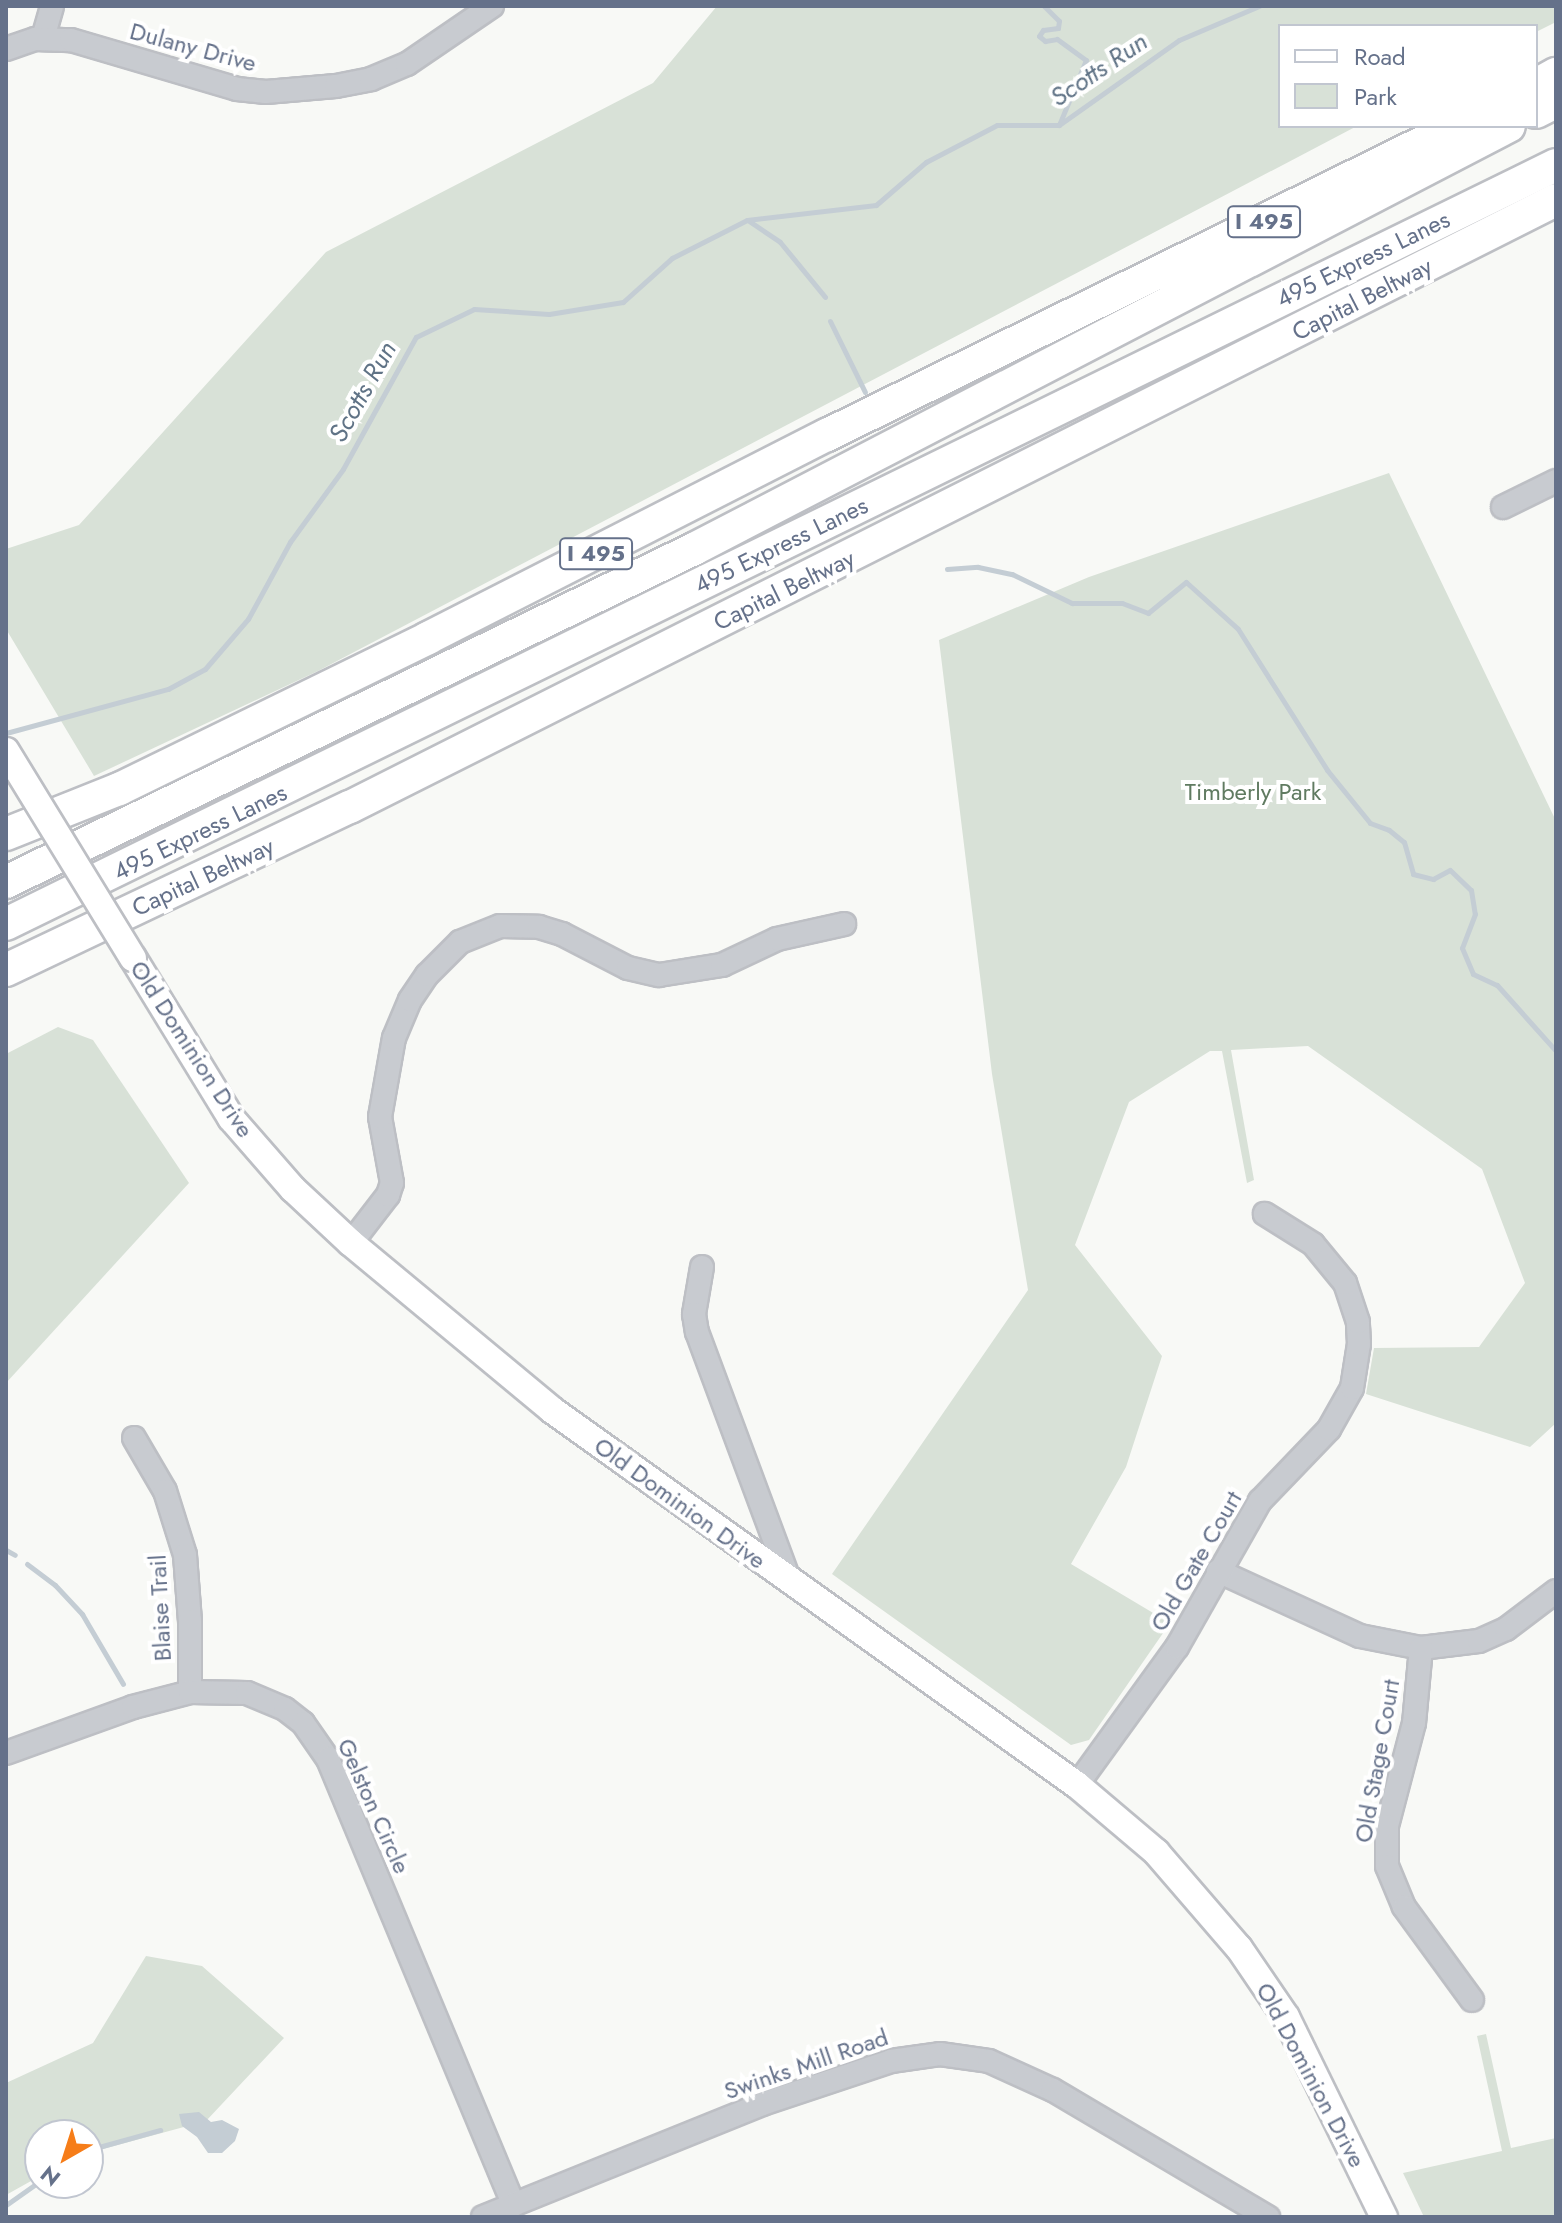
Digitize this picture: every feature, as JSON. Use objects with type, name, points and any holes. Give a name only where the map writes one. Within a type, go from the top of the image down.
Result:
[{"type":"highway","points":[[1538,84],[1556,74]]},
{"type":"highway","points":[[1538,111],[1556,102]]},
{"type":"highway","name":"I 495","points":[[6,834],[119,789],[428,638],[827,435],[1452,128]]},
{"type":"highway","name":"495 Express Lanes","points":[[6,882],[694,549],[1505,128]]},
{"type":"highway","name":"495 Express Lanes","points":[[6,924],[1556,165]]},
{"type":"highway","name":"Capital Beltway","points":[[6,970],[350,807],[1556,200]]},
{"type":"main road","name":"Old Dominion Drive","points":[[6,751],[231,1118],[293,1189],[351,1243],[534,1397],[1077,1785],[1156,1852],[1239,1948],[1293,2030],[1384,2217]]},
{"type":"street","points":[[43,38],[52,6]]},
{"type":"street","name":"Dulany Drive","points":[[6,49],[43,38],[71,40],[237,89],[266,92],[322,88],[371,79],[395,70],[439,45],[492,6]]},
{"type":"street","points":[[1503,507],[1556,481]]},
{"type":"street","points":[[351,1243],[388,1195],[392,1183],[380,1117],[394,1038],[410,1000],[427,975],[460,942],[500,926],[539,927],[562,934],[628,968],[659,975],[722,965],[777,939],[844,924]]},
{"type":"street","name":"Old Gate Court","points":[[1077,1785],[1156,1678],[1260,1501],[1329,1429],[1342,1410],[1356,1372],[1358,1322],[1345,1283],[1313,1244],[1265,1214]]},
{"type":"street","points":[[702,1267],[694,1314],[697,1332],[790,1582]]},
{"type":"street","name":"Blaise Trail","points":[[134,1438],[165,1491],[178,1524],[189,1593],[190,1692]]},
{"type":"street","points":[[1218,1571],[1360,1636],[1421,1648],[1479,1641],[1517,1622],[1556,1591]]},
{"type":"street","name":"Old Stage Court","points":[[1421,1648],[1414,1723],[1387,1826],[1387,1866],[1404,1907],[1472,2000]]},
{"type":"street","name":"Gelston Circle","points":[[6,1753],[133,1707],[190,1692],[218,1690],[265,1698],[285,1709],[318,1740],[514,2205]]},
{"type":"street","name":"Swinks Mill Road","points":[[483,2217],[776,2099],[891,2061],[940,2054],[989,2061],[1053,2090],[1268,2217]]},
{"type":"green space","points":[[717,6],[1556,6],[1556,22],[1538,31],[1538,24],[1278,24],[1278,128],[1353,128],[318,671],[94,776],[6,629],[6,549],[79,525],[326,252],[653,83]]},
{"type":"green space","name":"Timberly Park","points":[[1389,473],[1556,821],[1556,1423],[1530,1447],[1366,1394],[1374,1348],[1479,1347],[1525,1283],[1482,1169],[1308,1046],[1231,1050],[1254,1180],[1247,1183],[1222,1051],[1210,1051],[1129,1102],[1075,1245],[1162,1356],[1126,1467],[1071,1564],[1170,1623],[1089,1740],[1071,1745],[832,1574],[1028,1290],[992,1074],[939,640],[1089,577]]},
{"type":"green space","points":[[58,1027],[93,1040],[189,1183],[6,1383],[6,1054]]},
{"type":"green space","points":[[146,1956],[202,1966],[284,2038],[206,2121],[104,2149],[104,2119],[24,2119],[24,2185],[6,2195],[6,2083],[93,2043]]},
{"type":"green space","points":[[1486,2034],[1511,2148],[1556,2138],[1556,2217],[1424,2217],[1403,2173],[1502,2151],[1477,2036]]},
{"type":"shaded area","points":[[199,2112],[211,2122],[222,2120],[239,2129],[235,2141],[222,2153],[208,2153],[197,2137],[182,2126],[179,2114]]},
{"type":"waterway","points":[[1044,6],[1059,21],[1058,28],[1043,30],[1039,36],[1045,41],[1057,39],[1086,60],[1059,125]]},
{"type":"waterway","name":"Scotts Run","points":[[6,733],[168,689],[205,669],[248,619],[290,542],[343,469],[416,337],[474,309],[549,314],[623,302],[672,258],[747,220],[876,205],[926,162],[997,125],[1059,125],[1179,40],[1259,6]]},
{"type":"waterway","points":[[749,221],[780,242],[825,297]]},
{"type":"waterway","points":[[830,321],[865,392]]},
{"type":"waterway","points":[[947,569],[978,567],[1012,574],[1072,603],[1122,603],[1148,613],[1186,582],[1238,629],[1327,770],[1370,823],[1389,830],[1404,842],[1413,874],[1433,879],[1450,870],[1471,890],[1475,914],[1462,948],[1473,974],[1497,985],[1556,1051]]},
{"type":"waterway","points":[[6,1550],[15,1555]]},
{"type":"waterway","points":[[27,1564],[55,1585],[82,1614],[123,1684]]},
{"type":"waterway","points":[[104,2146],[160,2130]]},
{"type":"waterway","points":[[6,2205],[24,2192]]}]
